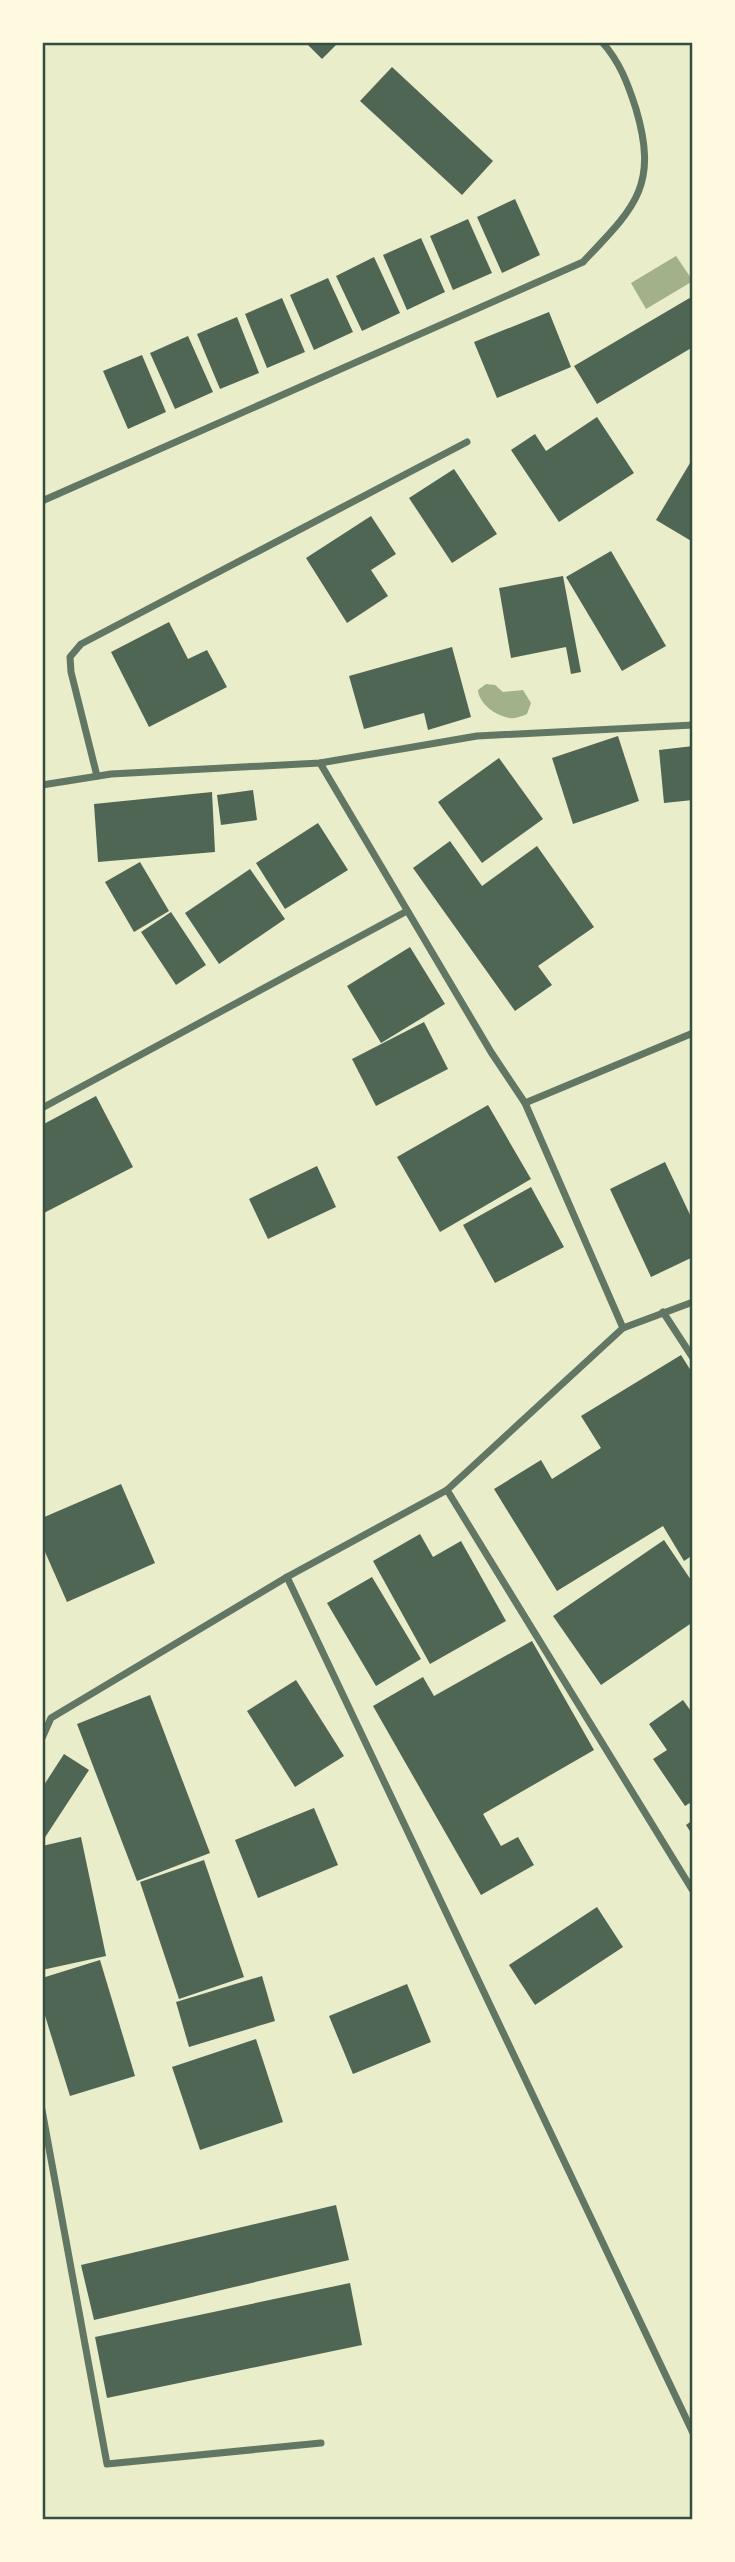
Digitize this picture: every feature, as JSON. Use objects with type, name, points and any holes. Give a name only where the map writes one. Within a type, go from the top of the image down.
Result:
[{"type":"street","points":[[42,501],[583,262],[618,225],[637,196],[646,167],[644,138],[627,79],[613,54],[601,42]]},
{"type":"street","points":[[97,776],[71,671],[70,657],[80,644],[467,442]]},
{"type":"street","points":[[42,785],[97,776],[320,763],[477,736],[693,725]]},
{"type":"street","points":[[320,763],[491,1052],[525,1103],[623,1328]]},
{"type":"street","points":[[42,1108],[407,911]]},
{"type":"street","points":[[525,1103],[693,1033]]},
{"type":"street","points":[[42,1738],[51,1718],[287,1577],[447,1490],[623,1328],[693,1302]]},
{"type":"street","points":[[663,1312],[693,1358]]},
{"type":"street","points":[[447,1490],[693,1891]]},
{"type":"street","points":[[287,1577],[693,2433]]},
{"type":"street","points":[[42,2110],[107,2464],[321,2443]]},
{"type":"shaded area","points":[[676,256],[693,281],[646,309],[631,283]]},
{"type":"shaded area","points":[[486,684],[495,685],[503,692],[523,690],[531,703],[527,714],[510,718],[489,708],[481,700],[478,690]]},
{"type":"building","points":[[305,42],[339,42],[322,59]]},
{"type":"building","points":[[392,67],[493,161],[462,195],[360,101]]},
{"type":"building","points":[[515,199],[540,255],[502,273],[477,217]]},
{"type":"building","points":[[468,219],[492,273],[453,290],[430,236]]},
{"type":"building","points":[[421,238],[445,292],[407,310],[383,255]]},
{"type":"building","points":[[374,257],[400,313],[362,331],[336,276]]},
{"type":"building","points":[[328,278],[353,332],[314,350],[290,295]]},
{"type":"building","points":[[693,296],[693,347],[597,404],[574,366]]},
{"type":"building","points":[[282,298],[305,352],[267,368],[245,314]]},
{"type":"building","points":[[549,312],[571,367],[497,398],[474,342]]},
{"type":"building","points":[[237,317],[259,373],[220,389],[197,334]]},
{"type":"building","points":[[188,336],[213,392],[175,409],[150,353]]},
{"type":"building","points":[[142,355],[166,412],[128,429],[103,371]]},
{"type":"building","points":[[597,417],[634,473],[559,522],[511,450],[535,434],[546,451]]},
{"type":"building","points":[[693,458],[693,542],[656,520]]},
{"type":"building","points":[[454,469],[497,534],[452,563],[409,498]]},
{"type":"building","points":[[371,516],[396,554],[371,570],[388,596],[347,623],[306,558]]},
{"type":"building","points":[[611,551],[666,646],[622,671],[566,577]]},
{"type":"building","points":[[563,576],[581,672],[571,674],[566,647],[511,658],[499,588]]},
{"type":"building","points":[[169,622],[188,659],[207,650],[227,687],[149,727],[111,652]]},
{"type":"building","points":[[452,647],[471,717],[428,730],[424,713],[364,729],[349,676]]},
{"type":"building","points":[[618,736],[639,801],[573,824],[552,758]]},
{"type":"building","points":[[693,746],[693,800],[664,803],[659,750]]},
{"type":"building","points":[[499,758],[543,819],[482,863],[438,802]]},
{"type":"building","points":[[253,790],[257,820],[221,825],[217,795]]},
{"type":"building","points":[[212,792],[215,852],[98,862],[94,804]]},
{"type":"building","points":[[318,823],[348,870],[285,909],[256,863]]},
{"type":"building","points":[[450,841],[482,886],[537,846],[594,927],[538,966],[552,985],[515,1011],[413,868]]},
{"type":"building","points":[[140,862],[169,911],[134,932],[105,882]]},
{"type":"building","points":[[250,869],[285,919],[219,964],[185,913]]},
{"type":"building","points":[[171,912],[206,965],[176,985],[141,932]]},
{"type":"building","points":[[410,947],[445,1004],[381,1043],[347,986]]},
{"type":"building","points":[[424,1022],[448,1069],[376,1106],[352,1059]]},
{"type":"building","points":[[96,1096],[133,1167],[42,1214],[42,1125]]},
{"type":"building","points":[[488,1105],[531,1179],[440,1232],[397,1157]]},
{"type":"building","points":[[665,1162],[693,1221],[693,1257],[651,1277],[610,1189]]},
{"type":"building","points":[[317,1166],[336,1207],[268,1239],[249,1199]]},
{"type":"building","points":[[531,1187],[564,1247],[495,1283],[463,1225]]},
{"type":"building","points":[[681,1355],[693,1374],[693,1555],[684,1561],[663,1526],[557,1591],[494,1489],[541,1460],[552,1479],[601,1448],[581,1416]]},
{"type":"building","points":[[121,1484],[155,1563],[67,1602],[42,1545],[42,1518]]},
{"type":"building","points":[[420,1534],[433,1557],[461,1541],[506,1621],[430,1664],[373,1561]]},
{"type":"building","points":[[664,1540],[693,1583],[693,1622],[601,1685],[553,1616]]},
{"type":"building","points":[[372,1577],[421,1659],[376,1686],[327,1603]]},
{"type":"building","points":[[532,1641],[594,1750],[483,1814],[501,1846],[518,1837],[534,1865],[481,1895],[373,1706],[423,1677],[434,1696]]},
{"type":"building","points":[[296,1680],[344,1756],[295,1787],[247,1711]]},
{"type":"building","points":[[150,1695],[210,1853],[137,1881],[77,1724]]},
{"type":"building","points":[[683,1700],[693,1714],[693,1801],[685,1806],[653,1759],[667,1750],[649,1724]]},
{"type":"building","points":[[64,1754],[89,1770],[42,1842],[42,1788]]},
{"type":"building","points":[[314,1808],[338,1865],[258,1898],[235,1840]]},
{"type":"building","points":[[693,1820],[693,1836],[686,1825]]},
{"type":"building","points":[[81,1837],[106,1956],[42,1970],[42,1846]]},
{"type":"building","points":[[204,1860],[244,1977],[179,1999],[140,1882]]},
{"type":"building","points":[[597,1907],[623,1947],[535,2005],[509,1965]]},
{"type":"building","points":[[100,1960],[135,2076],[70,2096],[42,2006],[42,1978]]},
{"type":"building","points":[[262,1976],[275,2021],[189,2047],[176,2002]]},
{"type":"building","points":[[407,1984],[431,2042],[353,2074],[329,2016]]},
{"type":"building","points":[[256,2039],[283,2122],[200,2150],[172,2067]]},
{"type":"building","points":[[336,2205],[349,2260],[94,2320],[81,2265]]},
{"type":"building","points":[[350,2283],[362,2345],[107,2398],[95,2337]]}]
